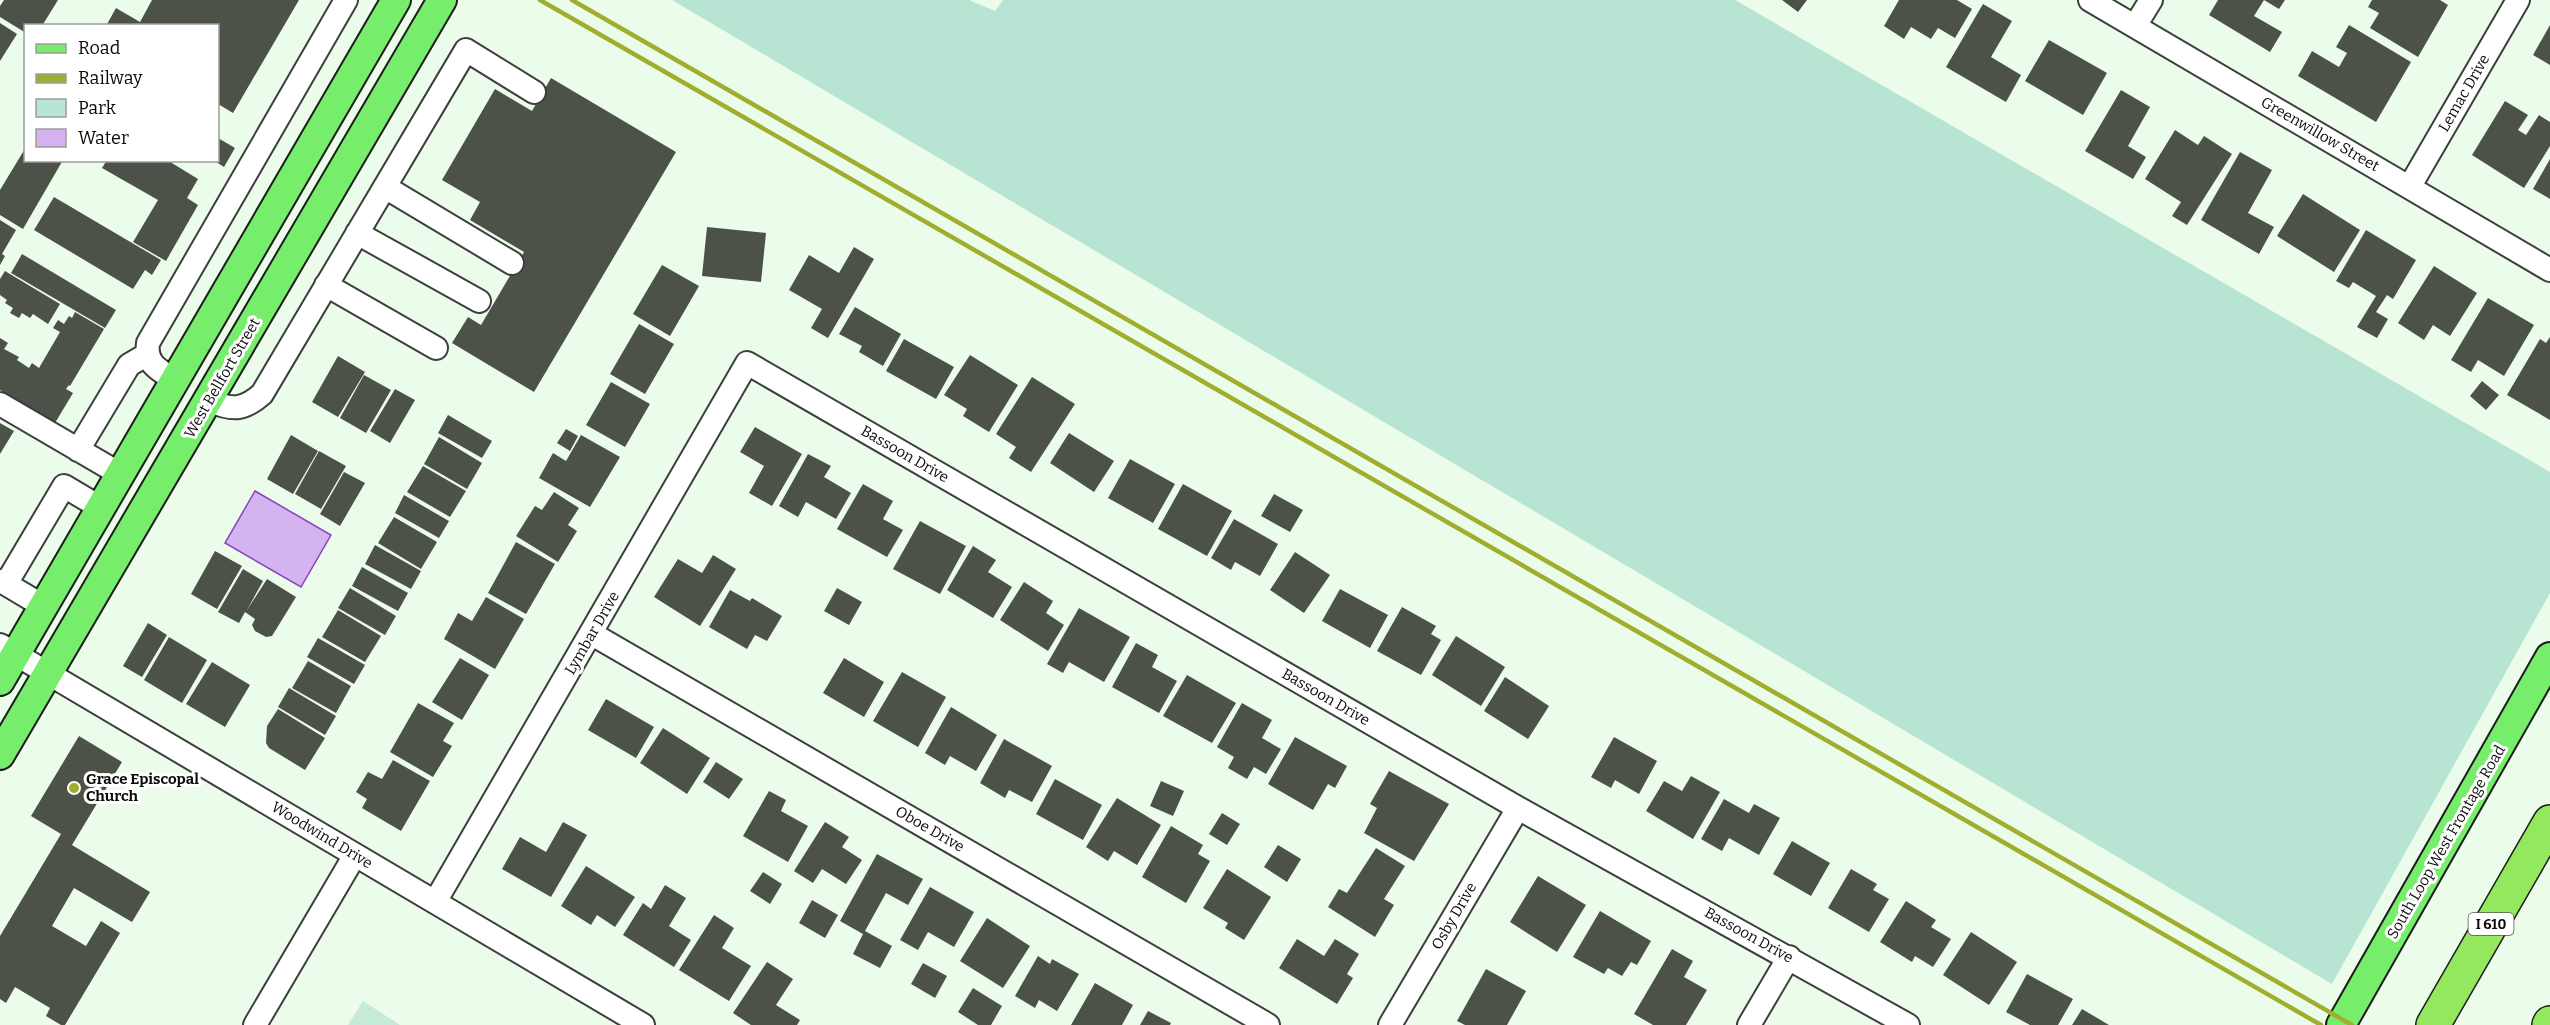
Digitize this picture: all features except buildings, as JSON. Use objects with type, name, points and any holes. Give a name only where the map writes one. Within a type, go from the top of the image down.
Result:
[{"type":"highway","name":"I 610","points":[[2433,1025],[2550,822]]},
{"type":"main road","points":[[0,681],[8,649],[44,606],[396,0]]},
{"type":"main road","name":"West Bellfort Street","points":[[0,755],[442,0]]},
{"type":"main road","points":[[175,380],[209,401]]},
{"type":"main road","name":"South Loop West Frontage Road","points":[[2341,1025],[2550,657]]},
{"type":"street","points":[[175,380],[151,364],[146,355],[148,343],[346,0]]},
{"type":"street","name":"Greenwillow Street","points":[[2090,0],[2550,270]]},
{"type":"street","points":[[2136,26],[2151,0]]},
{"type":"street","name":"Lemac Drive","points":[[2409,186],[2518,0]]},
{"type":"street","points":[[209,401],[227,408],[249,406],[262,394],[466,50],[534,92]]},
{"type":"street","points":[[385,187],[512,263]]},
{"type":"street","points":[[357,233],[479,301]]},
{"type":"street","points":[[326,285],[436,348]]},
{"type":"street","points":[[78,450],[129,365],[146,355]]},
{"type":"street","name":"Lymbar Drive","points":[[435,902],[747,363]]},
{"type":"street","name":"Bassoon Drive","points":[[747,363],[1518,808],[1908,1025]]},
{"type":"street","points":[[0,404],[120,474]]},
{"type":"street","points":[[44,606],[3,582],[64,486],[101,507]]},
{"type":"street","name":"Oboe Drive","points":[[592,634],[1268,1025]]},
{"type":"street","name":"Woodwind Drive","points":[[8,649],[643,1025]]},
{"type":"street","name":"Osby Drive","points":[[1390,1025],[1518,808]]},
{"type":"street","points":[[255,1025],[355,855]]},
{"type":"street","points":[[1749,1025],[1789,957]]},
{"type":"green space","points":[[672,0],[969,0],[995,11],[1003,0],[1735,0],[2550,472],[2550,593],[2332,984]]},
{"type":"green space","points":[[363,1001],[400,1025],[348,1025]]},
{"type":"water","points":[[255,491],[331,535],[301,587],[225,543]]},
{"type":"railway","points":[[540,0],[2321,1025]]},
{"type":"railway","points":[[572,0],[2352,1025]]},
{"type":"place","name":"Grace Episcopal Church","points":[[74,788]]}]
